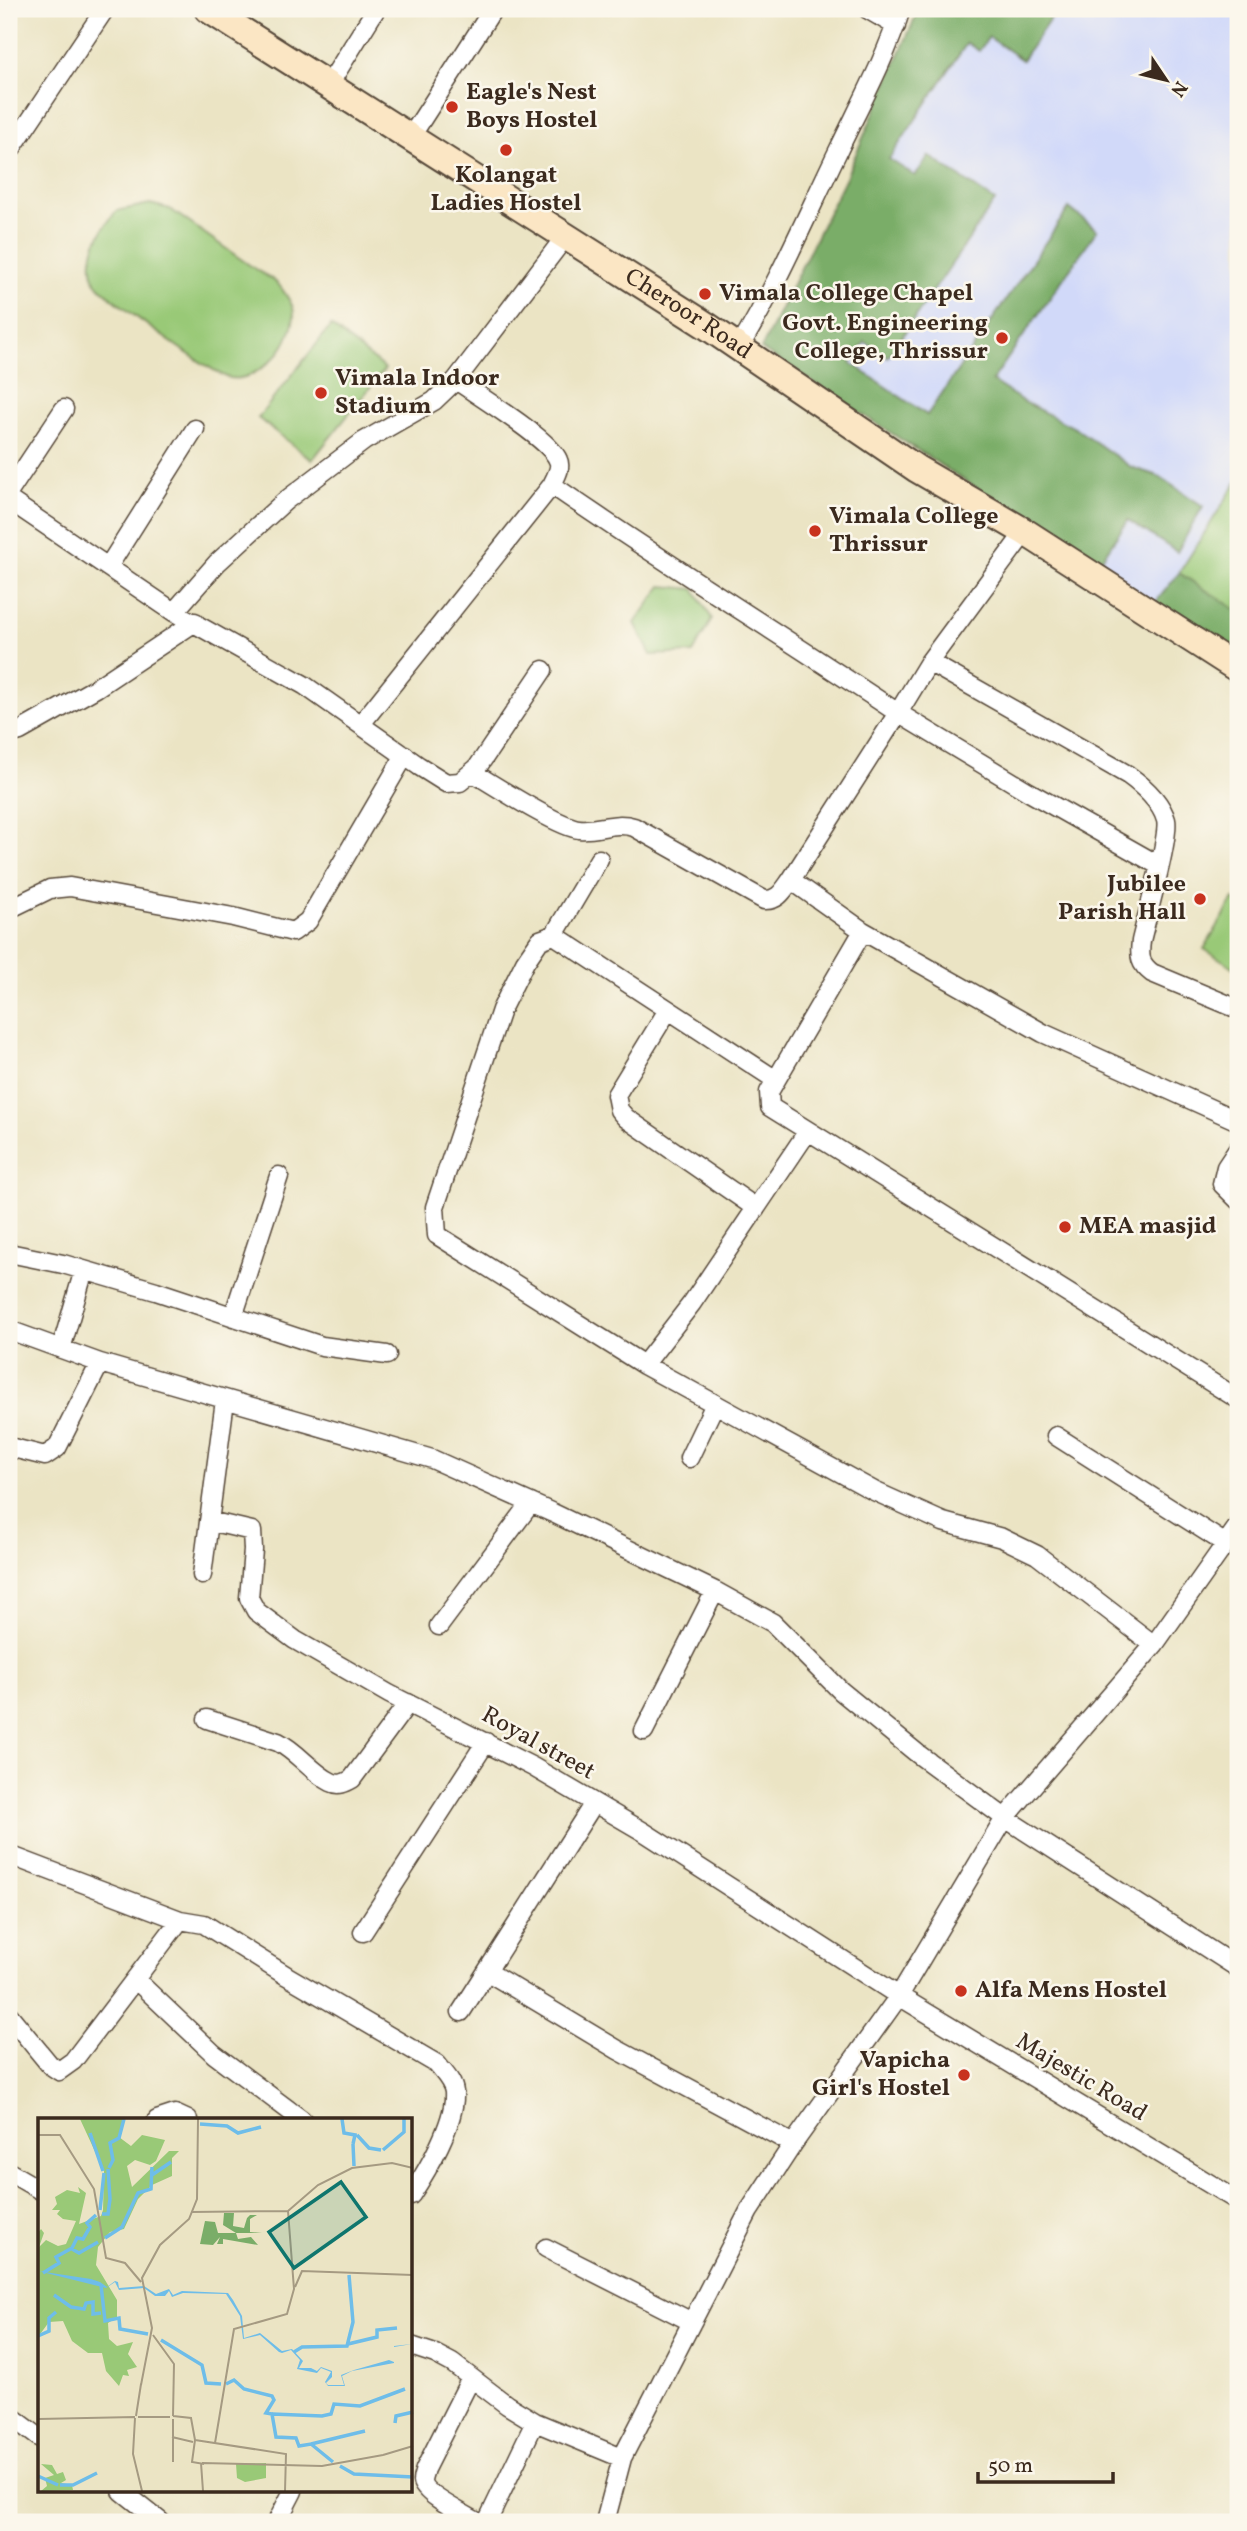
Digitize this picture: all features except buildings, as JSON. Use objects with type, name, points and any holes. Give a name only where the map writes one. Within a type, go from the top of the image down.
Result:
[{"type":"main road","name":"Cheroor Road","points":[[208,9],[739,348],[917,469],[1025,532],[1238,669]]},
{"type":"street","points":[[9,152],[105,9]]},
{"type":"street","points":[[328,86],[376,9]]},
{"type":"street","points":[[410,138],[494,9]]},
{"type":"street","points":[[739,348],[763,308],[899,17],[867,9]]},
{"type":"street","points":[[174,612],[217,563],[285,501],[364,441],[435,401],[456,380],[565,237]]},
{"type":"street","points":[[362,724],[552,485],[560,466],[558,457],[527,429],[456,380]]},
{"type":"street","points":[[9,492],[64,409]]},
{"type":"street","points":[[108,567],[195,429]]},
{"type":"street","points":[[552,485],[652,554],[898,713],[1158,865]]},
{"type":"street","points":[[9,500],[174,612],[304,685],[446,783],[460,782],[491,751],[543,670]]},
{"type":"street","points":[[472,772],[568,827],[589,829],[623,824],[634,827],[764,900],[779,897],[929,662],[1025,532]]},
{"type":"street","points":[[9,734],[20,732],[96,688],[195,622]]},
{"type":"street","points":[[929,662],[1136,781],[1146,790],[1166,822],[1141,941],[1139,954],[1143,966],[1152,973],[1238,1009]]},
{"type":"street","points":[[9,909],[50,889],[70,887],[233,917],[293,932],[308,921],[405,755]]},
{"type":"street","points":[[599,859],[554,935],[540,940],[525,962],[501,1010],[435,1207],[437,1235],[644,1365],[874,1491],[943,1522],[1002,1538],[1037,1555],[1154,1645]]},
{"type":"street","points":[[791,880],[863,932],[1043,1033],[1238,1121]]},
{"type":"street","points":[[863,932],[769,1092],[770,1107],[1238,1399]]},
{"type":"street","points":[[554,935],[776,1080]]},
{"type":"street","points":[[668,1010],[621,1084],[616,1095],[620,1110],[626,1118],[756,1208]]},
{"type":"street","points":[[644,1365],[692,1303],[808,1131]]},
{"type":"street","points":[[1238,1149],[1226,1167],[1222,1184],[1238,1200]]},
{"type":"street","points":[[233,1317],[279,1176]]},
{"type":"street","points":[[9,1253],[84,1270],[322,1346],[387,1355]]},
{"type":"street","points":[[61,1349],[84,1270]]},
{"type":"street","points":[[9,1330],[100,1363],[432,1459],[715,1591],[774,1623],[841,1691],[918,1754],[1005,1818],[1238,1968]]},
{"type":"street","points":[[9,1447],[45,1456],[57,1448],[100,1363]]},
{"type":"street","points":[[202,1575],[225,1400]]},
{"type":"street","points":[[688,1458],[715,1404]]},
{"type":"street","points":[[1056,1436],[1226,1544]]},
{"type":"street","points":[[439,1626],[531,1503]]},
{"type":"street","name":"Royal street","points":[[209,1521],[252,1531],[250,1598],[256,1611],[295,1640],[408,1703],[486,1742],[644,1832],[899,1996]]},
{"type":"street","points":[[605,2522],[622,2458],[749,2211],[793,2144],[899,1996],[1005,1818],[1154,1645],[1238,1526]]},
{"type":"street","points":[[644,1731],[715,1591]]},
{"type":"street","points":[[207,1719],[289,1747],[331,1782],[340,1784],[352,1779],[408,1703]]},
{"type":"street","points":[[363,1932],[486,1742]]},
{"type":"street","points":[[461,2012],[594,1803]]},
{"type":"street","points":[[9,1855],[180,1920],[204,1924],[437,2064],[452,2083],[452,2110],[435,2157],[413,2192]]},
{"type":"street","points":[[9,2015],[50,2065],[59,2071],[73,2061],[180,1920]]},
{"type":"street","points":[[488,1972],[618,2050],[793,2144]]},
{"type":"street","points":[[135,1979],[214,2054],[299,2118]]},
{"type":"street","name":"Majestic Road","points":[[899,1996],[1238,2201]]},
{"type":"street","points":[[162,2118],[175,2114],[184,2118]]},
{"type":"street","points":[[9,2172],[38,2189]]},
{"type":"street","points":[[546,2248],[692,2322]]},
{"type":"street","points":[[413,2347],[452,2363],[507,2405],[536,2422],[622,2458]]},
{"type":"street","points":[[471,2378],[425,2469],[422,2481],[433,2495],[478,2522]]},
{"type":"street","points":[[9,2415],[38,2437]]},
{"type":"street","points":[[487,2522],[536,2422]]},
{"type":"street","points":[[123,2492],[161,2522]]},
{"type":"street","points":[[277,2522],[292,2492]]},
{"type":"shaded area","name":"Govt. Engineering College, Thrissur","points":[[921,9],[1238,9],[1238,657],[761,349],[889,90]]},
{"type":"green space","points":[[919,9],[1057,9],[1022,60],[989,37],[979,51],[967,43],[889,159],[915,176],[929,156],[995,201],[888,357],[865,342],[851,363],[927,415],[1069,208],[1097,230],[992,381],[1024,402],[1077,429],[1131,467],[1158,476],[1203,506],[1177,552],[1128,520],[1097,566],[761,349],[846,177]]},
{"type":"green space","points":[[150,204],[170,209],[272,279],[285,293],[293,308],[292,327],[280,352],[261,369],[243,378],[230,378],[220,373],[134,315],[114,300],[94,279],[93,252],[100,235],[116,211]]},
{"type":"green space","name":"Vimala Indoor Stadium","points":[[331,326],[385,369],[312,460],[258,418]]},
{"type":"green space","points":[[1238,480],[1238,611],[1179,573]]},
{"type":"green space","points":[[1179,573],[1238,611],[1238,657],[1155,603]]},
{"type":"green space","points":[[662,586],[694,589],[712,619],[693,653],[651,655],[635,623]]},
{"type":"green space","points":[[1234,899],[1238,902],[1238,970],[1204,949]]},
{"type":"place","name":"Eagle's Nest Boys Hostel","points":[[452,107]]},
{"type":"place","name":"Kolangat Ladies Hostel","points":[[506,150]]},
{"type":"place","name":"Vimala College Chapel","points":[[705,294]]},
{"type":"place","name":"Govt. Engineering College, Thrissur","points":[[1002,338]]},
{"type":"place","name":"Vimala Indoor Stadium","points":[[321,393]]},
{"type":"place","name":"Vimala College Thrissur","points":[[815,531]]},
{"type":"place","name":"Jubilee Parish Hall","points":[[1200,899]]},
{"type":"place","name":"MEA masjid","points":[[1065,1227]]},
{"type":"place","name":"Alfa Mens Hostel","points":[[961,1991]]},
{"type":"place","name":"Vapicha Girl's Hostel","points":[[964,2075]]}]
